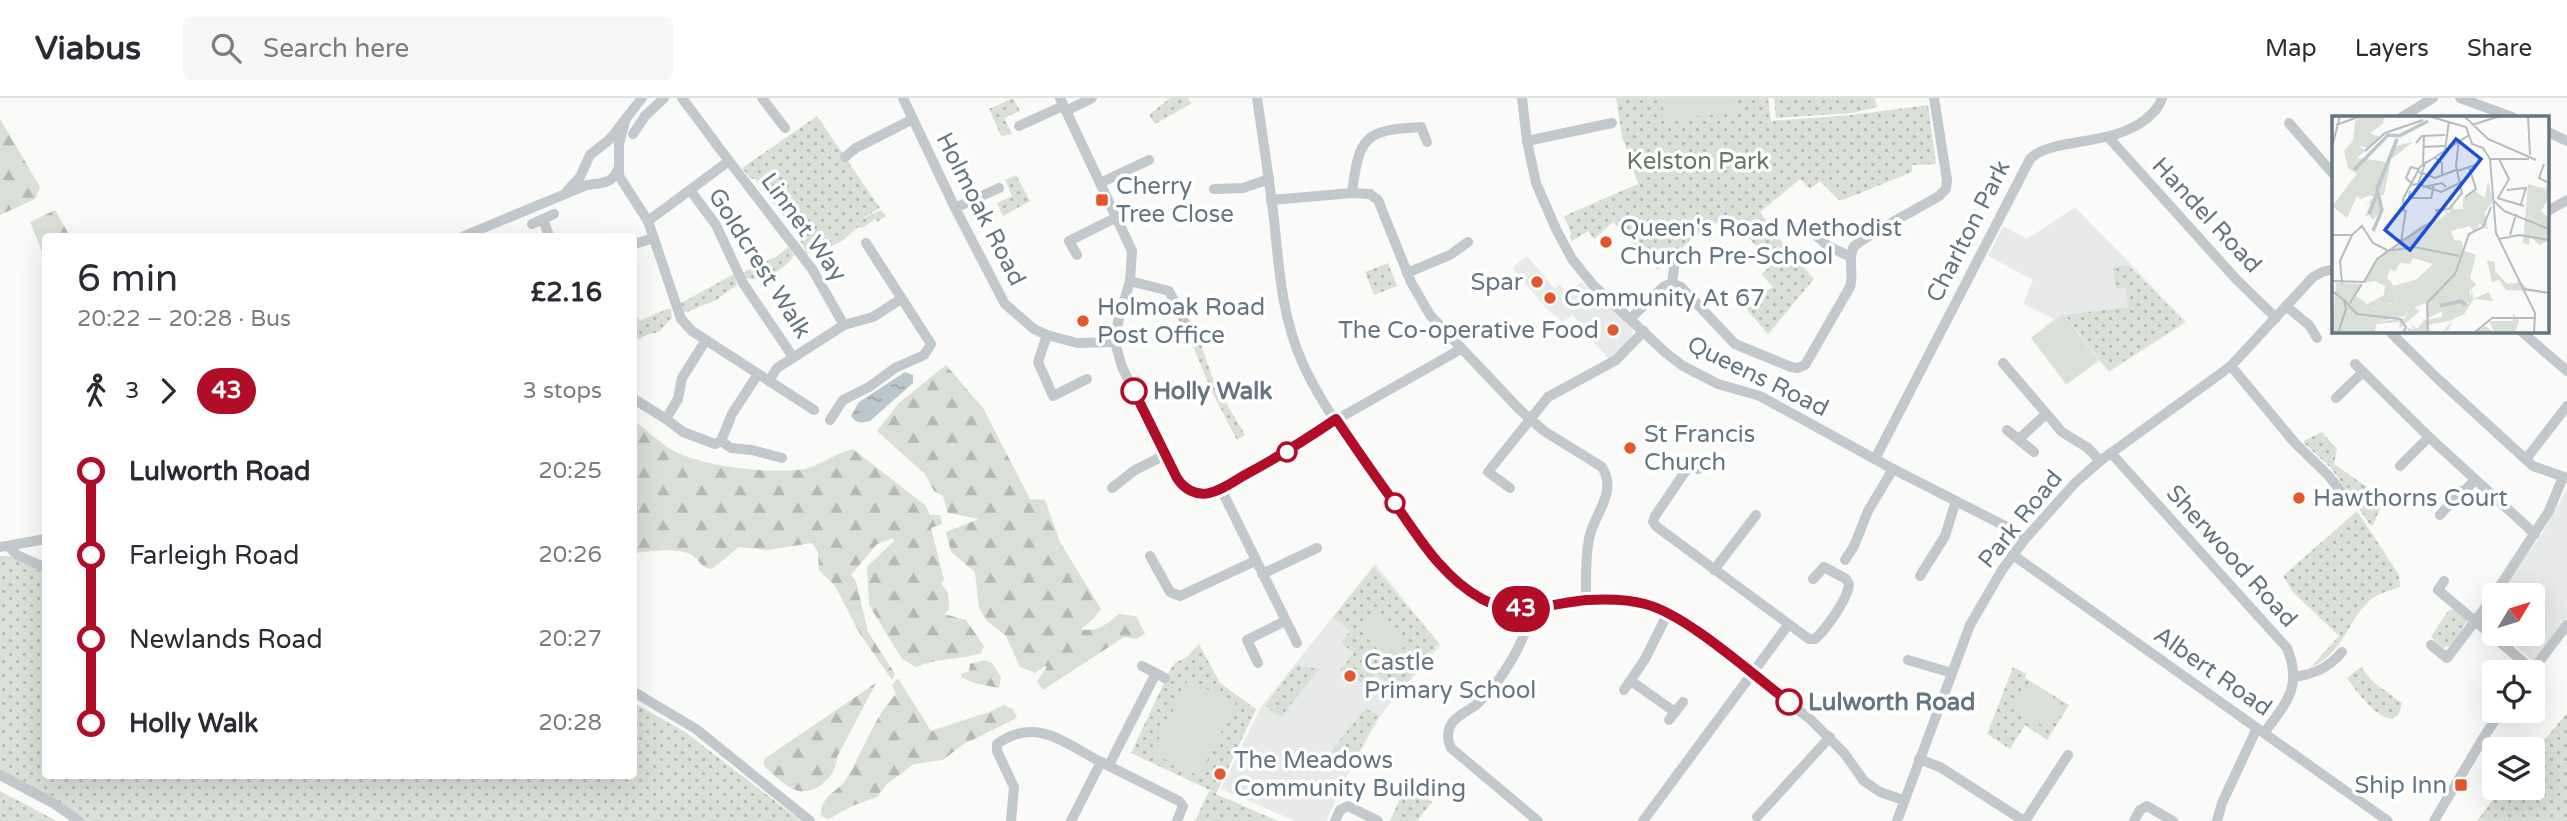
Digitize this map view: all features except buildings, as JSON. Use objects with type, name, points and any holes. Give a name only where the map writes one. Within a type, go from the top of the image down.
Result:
[{"type":"street","points":[[563,196],[580,177],[587,160],[610,139],[642,98]]},
{"type":"street","points":[[633,134],[645,116],[664,98]]},
{"type":"street","points":[[682,98],[729,161]]},
{"type":"street","points":[[762,98],[785,128]]},
{"type":"street","name":"Holmoak Road","points":[[903,98],[955,208],[1005,304],[1034,329],[1047,335],[1077,343],[1115,342]]},
{"type":"street","points":[[1019,126],[1063,105],[1092,98]]},
{"type":"street","points":[[1257,98],[1285,315],[1306,370],[1336,419],[1440,566],[1455,581],[1486,601],[1514,609],[1586,600],[1617,600],[1646,604],[1668,613],[1810,719],[1830,737],[1864,781],[1880,792],[1903,800]]},
{"type":"street","name":"Queens Road","points":[[1522,98],[1536,183],[1572,259],[1593,285],[1666,353],[1683,366],[1718,384],[1760,396],[2025,539]]},
{"type":"street","points":[[1631,318],[1663,287],[1672,283],[1681,286],[1735,344],[1798,368],[1805,365],[1811,359],[1850,287],[1854,246],[1939,196],[1946,189],[1947,180],[1934,98]]},
{"type":"street","points":[[2162,98],[2174,98]]},
{"type":"street","name":"Charlton Park","points":[[1875,459],[2029,159],[2040,151],[2109,138],[2140,124],[2155,111],[2162,98]]},
{"type":"street","points":[[2403,116],[2417,103],[2433,98]]},
{"type":"street","points":[[2459,98],[2509,116]]},
{"type":"street","points":[[1063,105],[1132,251],[1130,281],[1115,342],[1122,367],[1165,455],[1182,486],[1189,491],[1209,494],[1221,488],[1288,452],[1336,419],[1461,349]]},
{"type":"street","points":[[471,233],[587,185],[614,178],[626,118]]},
{"type":"street","points":[[845,157],[856,148],[913,119]]},
{"type":"street","points":[[1527,141],[1612,123]]},
{"type":"street","points":[[2289,123],[2330,162]]},
{"type":"street","points":[[1352,193],[1356,164],[1361,147],[1367,139],[1395,128],[1421,127],[1427,142]]},
{"type":"street","points":[[2550,133],[2567,141]]},
{"type":"street","name":"Handel Road","points":[[2109,138],[2218,260],[2276,318]]},
{"type":"street","points":[[595,151],[605,150],[614,155],[622,183],[648,221],[680,317],[686,326],[814,410]]},
{"type":"street","points":[[1100,183],[1149,160]]},
{"type":"street","name":"Linnet Way","points":[[648,221],[729,161],[802,255],[844,325]]},
{"type":"street","points":[[585,166],[589,177],[616,188],[636,205]]},
{"type":"street","points":[[1214,189],[1243,188],[1269,179]]},
{"type":"street","points":[[955,208],[999,188]]},
{"type":"street","name":"Goldcrest Walk","points":[[690,190],[716,225],[743,283],[793,357]]},
{"type":"street","points":[[1272,200],[1352,193],[1370,194],[1378,200],[1407,273],[1430,315],[1544,431],[1602,467],[1607,475],[1608,492],[1590,536],[1586,565],[1586,600]]},
{"type":"street","points":[[2550,210],[2567,200]]},
{"type":"street","points":[[532,224],[554,214]]},
{"type":"street","points":[[1077,255],[1069,241],[1117,218]]},
{"type":"street","points":[[543,219],[547,233]]},
{"type":"street","points":[[1810,230],[1828,246],[1851,257]]},
{"type":"street","points":[[637,243],[654,238]]},
{"type":"street","points":[[1407,273],[1450,255],[1468,242]]},
{"type":"street","points":[[830,420],[850,394],[869,387],[895,368],[929,350],[931,344],[866,243]]},
{"type":"street","points":[[1672,283],[1675,260]]},
{"type":"street","name":"Park Road","points":[[1896,821],[1970,625],[2025,539],[2075,483],[2100,461],[2231,366],[2313,278],[2332,270]]},
{"type":"street","points":[[1130,281],[1169,291],[1192,335]]},
{"type":"street","points":[[769,381],[777,368],[844,325],[870,319],[901,299]]},
{"type":"street","points":[[2286,306],[2309,325],[2317,338]]},
{"type":"street","points":[[1510,488],[1488,472],[1530,418],[1552,395],[1616,360],[1644,331]]},
{"type":"street","points":[[2390,332],[2526,459],[2543,471],[2565,477],[2553,504],[2503,583]]},
{"type":"street","points":[[2522,332],[2567,370]]},
{"type":"street","points":[[1047,335],[1038,362],[1054,396],[1087,379]]},
{"type":"street","points":[[666,419],[678,400],[682,378],[706,340]]},
{"type":"street","points":[[2009,366],[2062,432],[2079,442],[2100,461]]},
{"type":"street","points":[[2231,366],[2295,443],[2328,474],[2342,493]]},
{"type":"street","points":[[2336,398],[2359,368],[2429,437],[2535,534]]},
{"type":"street","points":[[637,401],[683,432],[715,444],[721,441],[732,414],[758,374]]},
{"type":"street","points":[[2526,459],[2567,406]]},
{"type":"street","points":[[2019,439],[2046,414]]},
{"type":"street","points":[[2007,430],[2034,452]]},
{"type":"street","points":[[2400,466],[2429,437]]},
{"type":"street","points":[[721,441],[731,448],[782,458]]},
{"type":"street","name":"Sherwood Road","points":[[2110,453],[2226,584],[2279,637],[2290,656],[2294,677]]},
{"type":"street","points":[[1112,488],[1135,470],[1165,455]]},
{"type":"street","points":[[1698,469],[1689,466],[1653,522],[1809,639],[1815,639],[1849,592],[1846,579],[1828,568],[1820,569],[1813,579]]},
{"type":"street","points":[[1845,560],[1858,548],[1868,510],[1893,469]]},
{"type":"street","points":[[2440,515],[2461,491],[2465,491],[2475,480]]},
{"type":"street","points":[[1221,488],[1297,643]]},
{"type":"street","points":[[1920,576],[1945,536],[1956,501]]},
{"type":"street","points":[[1714,570],[1755,515]]},
{"type":"street","points":[[5,547],[42,540]]},
{"type":"street","points":[[5,547],[42,566]]},
{"type":"street","points":[[1262,574],[1317,548]]},
{"type":"street","name":"Albert Road","points":[[2013,555],[2388,821]]},
{"type":"street","points":[[1150,556],[1170,592],[1180,596],[1196,591],[1255,561]]},
{"type":"street","points":[[2444,581],[2438,590],[2519,660]]},
{"type":"street","points":[[1530,609],[1526,634],[1518,649],[1480,702],[1459,715],[1450,725],[1448,734],[1451,748],[1538,821]]},
{"type":"street","points":[[2431,645],[2447,657],[2482,612]]},
{"type":"street","points":[[1668,613],[1645,659],[1628,685],[1672,716],[1683,702]]},
{"type":"street","points":[[1258,663],[1247,640],[1285,621]]},
{"type":"street","points":[[1643,821],[1788,625]]},
{"type":"street","points":[[2540,660],[2567,625]]},
{"type":"street","points":[[2217,821],[2222,803],[2261,731],[2291,696],[2294,677],[2318,672],[2342,652]]},
{"type":"street","points":[[1908,660],[1952,673]]},
{"type":"street","points":[[1071,821],[1160,675],[1142,666]]},
{"type":"street","points":[[637,694],[696,729],[810,821]]},
{"type":"street","points":[[2434,821],[2494,723]]},
{"type":"street","points":[[1011,821],[1014,787],[997,751],[999,742],[1019,733],[1036,730],[1179,801],[1183,806],[1177,821]]},
{"type":"street","points":[[1757,817],[1830,737]]},
{"type":"street","points":[[1919,759],[1940,767],[2025,821],[2067,755]]},
{"type":"street","points":[[0,775],[53,803],[79,821]]},
{"type":"street","points":[[1335,821],[1340,810],[1348,806],[1378,821]]},
{"type":"street","points":[[2134,821],[2140,810],[2147,806],[2173,821]]},
{"type":"shaded area","points":[[2075,207],[2187,322],[2109,372],[2099,361],[2066,385],[2031,338],[2054,319],[2023,304],[2033,280],[1988,256],[2003,226],[2027,239]]},
{"type":"shaded area","points":[[1527,256],[1555,289],[1560,285],[1566,293],[1581,282],[1629,325],[1633,332],[1630,340],[1609,359],[1572,315],[1563,322],[1546,308],[1512,268]]},
{"type":"shaded area","points":[[2567,489],[2567,618],[2537,660],[2532,660],[2515,646],[2545,646],[2545,583],[2506,583],[2542,534]]},
{"type":"shaded area","name":"Castle Primary School","points":[[1375,564],[1441,645],[1383,712],[1352,766],[1326,821],[1295,821],[1221,789],[1261,707]]},
{"type":"green space","points":[[1013,98],[1020,111],[1004,118],[1012,134],[1001,136],[989,109]]},
{"type":"green space","points":[[1170,98],[1187,98],[1192,103],[1155,124],[1149,115]]},
{"type":"green space","name":"Kelston Park","points":[[1616,98],[1768,98],[1771,121],[1852,115],[1928,105],[1936,164],[1912,165],[1912,172],[1843,200],[1839,200],[1820,181],[1810,189],[1800,179],[1760,212],[1782,243],[1814,279],[1768,334],[1743,305],[1773,287],[1761,274],[1772,265],[1732,218],[1702,232],[1658,270],[1613,222],[1594,239],[1588,231],[1572,241],[1564,216],[1638,184],[1622,136]]},
{"type":"green space","points":[[1662,98],[1733,98],[1734,113],[1664,119]]},
{"type":"green space","points":[[1774,98],[1875,98],[1877,107],[1852,113],[1776,118]]},
{"type":"green space","points":[[817,116],[880,208],[860,220],[881,210],[886,216],[877,222],[875,219],[862,228],[858,227],[842,241],[807,254],[798,236],[755,179],[750,178],[742,168]]},
{"type":"green space","points":[[0,119],[40,187],[35,199],[0,215]]},
{"type":"green space","points":[[1016,175],[1030,201],[1003,216],[997,203],[1012,196],[1005,180]]},
{"type":"green space","points":[[55,210],[68,233],[42,233],[42,252],[30,222]]},
{"type":"green space","points":[[788,247],[794,255],[780,270],[766,277],[746,278],[744,272],[776,257]]},
{"type":"green space","points":[[1388,263],[1397,286],[1374,295],[1365,272]]},
{"type":"green space","points":[[2128,265],[2184,322],[2109,371],[2065,315],[2128,307],[2126,288],[2116,288],[2113,268]]},
{"type":"green space","points":[[734,274],[737,285],[716,300],[683,312],[681,303]]},
{"type":"green space","points":[[671,309],[672,318],[659,332],[637,340],[637,317],[639,321]]},
{"type":"green space","points":[[2063,314],[2098,360],[2067,384],[2031,338]]},
{"type":"green space","points":[[1199,339],[1214,382],[1245,435],[1237,440],[1210,388],[1192,343]]},
{"type":"green space","points":[[946,365],[983,408],[1030,499],[1045,500],[1060,542],[1101,609],[1081,629],[1097,629],[1119,614],[1136,616],[1145,634],[1136,639],[1124,637],[1043,690],[1037,681],[1047,667],[1035,673],[1020,667],[1006,636],[987,621],[979,608],[975,572],[951,552],[946,532],[979,519],[948,513],[943,496],[934,491],[925,474],[877,431],[899,403]]},
{"type":"green space","points":[[637,423],[672,450],[685,456],[734,468],[799,470],[853,449],[925,505],[930,515],[940,515],[942,524],[931,528],[944,580],[941,583],[948,593],[949,609],[944,614],[966,620],[984,646],[981,653],[916,667],[902,659],[869,605],[867,567],[894,541],[893,538],[877,544],[851,575],[856,581],[868,632],[895,674],[892,680],[860,634],[835,586],[819,570],[818,552],[812,543],[768,550],[739,547],[712,569],[705,567],[690,554],[662,550],[637,553]]},
{"type":"green space","points":[[2322,432],[2337,449],[2334,464],[2384,499],[2373,525],[2370,525],[2331,468],[2304,443]]},
{"type":"green space","points":[[2357,511],[2399,575],[2400,587],[2372,598],[2330,654],[2310,668],[2339,636],[2293,592],[2283,576]]},
{"type":"green space","points":[[0,556],[8,556],[42,572],[42,779],[637,779],[637,705],[685,732],[801,821],[84,821],[60,803],[0,770]]},
{"type":"green space","points":[[1374,567],[1438,643],[1399,693],[1376,673],[1367,686],[1340,670],[1354,653],[1341,643],[1350,631],[1333,617]]},
{"type":"green space","points":[[2454,609],[2466,619],[2466,623],[2451,645],[2443,648],[2431,637],[2448,611]]},
{"type":"green space","points":[[1378,612],[1407,644],[1388,661],[1359,629]]},
{"type":"green space","points":[[1199,644],[1220,683],[1256,709],[1216,794],[1278,821],[1195,821],[1209,791],[1214,792],[1131,753],[1170,670]]},
{"type":"green space","points":[[984,660],[992,663],[1001,677],[999,688],[974,683],[961,677],[961,674],[969,671],[970,664]]},
{"type":"green space","points":[[1296,665],[1319,669],[1281,717],[1265,706]]},
{"type":"green space","points":[[2013,667],[2026,674],[2025,678],[2069,705],[2047,740],[2025,725],[2010,749],[1987,734]]},
{"type":"green space","points":[[2361,667],[2373,682],[2402,703],[2399,714],[2393,719],[2374,709],[2347,678]]},
{"type":"green space","points":[[898,678],[931,731],[1004,705],[1013,709],[1017,718],[962,745],[943,760],[914,764],[887,784],[877,797],[852,806],[829,819],[821,816],[824,802],[847,778],[875,724],[896,694],[892,685]]},
{"type":"green space","points":[[1188,680],[1236,703],[1199,776],[1152,753]]},
{"type":"green space","points":[[876,683],[837,757],[832,773],[821,785],[805,791],[790,788],[764,766],[764,759]]},
{"type":"green space","points":[[2029,684],[2061,704],[2046,728],[2014,707]]},
{"type":"green space","points":[[1365,709],[1379,715],[1353,762],[1331,751]]},
{"type":"green space","points":[[2567,713],[2567,821],[2477,821],[2493,800],[2545,800],[2545,739]]},
{"type":"green space","points":[[1411,786],[1432,802],[1417,821],[1390,821],[1399,801]]},
{"type":"green space","points":[[0,791],[55,820],[55,821],[0,821]]},
{"type":"water","points":[[905,372],[913,375],[913,383],[870,421],[859,422],[853,419],[851,416],[859,402]]},
{"type":"bus line","name":"43","points":[[1134,391],[1177,478],[1189,491],[1209,494],[1266,465],[1336,419],[1440,566],[1471,592],[1486,601],[1514,609],[1586,600],[1646,604],[1686,624],[1789,702]]},
{"type":"place","name":"Cherry Tree Close","points":[[1102,200]]},
{"type":"place","name":"Queen's Road Methodist Church Pre-School","points":[[1606,242]]},
{"type":"place","name":"Spar","points":[[1537,282]]},
{"type":"place","name":"Community At 67","points":[[1550,298]]},
{"type":"place","name":"Holmoak Road Post Office","points":[[1083,321]]},
{"type":"place","name":"The Co-operative Food","points":[[1613,330]]},
{"type":"place","name":"Holly Walk","points":[[1134,391]]},
{"type":"place","name":"St Francis Church","points":[[1630,448]]},
{"type":"place","name":"Hawthorns Court","points":[[2299,498]]},
{"type":"place","name":"Castle Primary School","points":[[1350,676]]},
{"type":"place","name":"Lulworth Road","points":[[1789,702]]},
{"type":"place","name":"The Meadows Community Building","points":[[1220,774]]},
{"type":"place","name":"Ship Inn","points":[[2461,785]]}]
